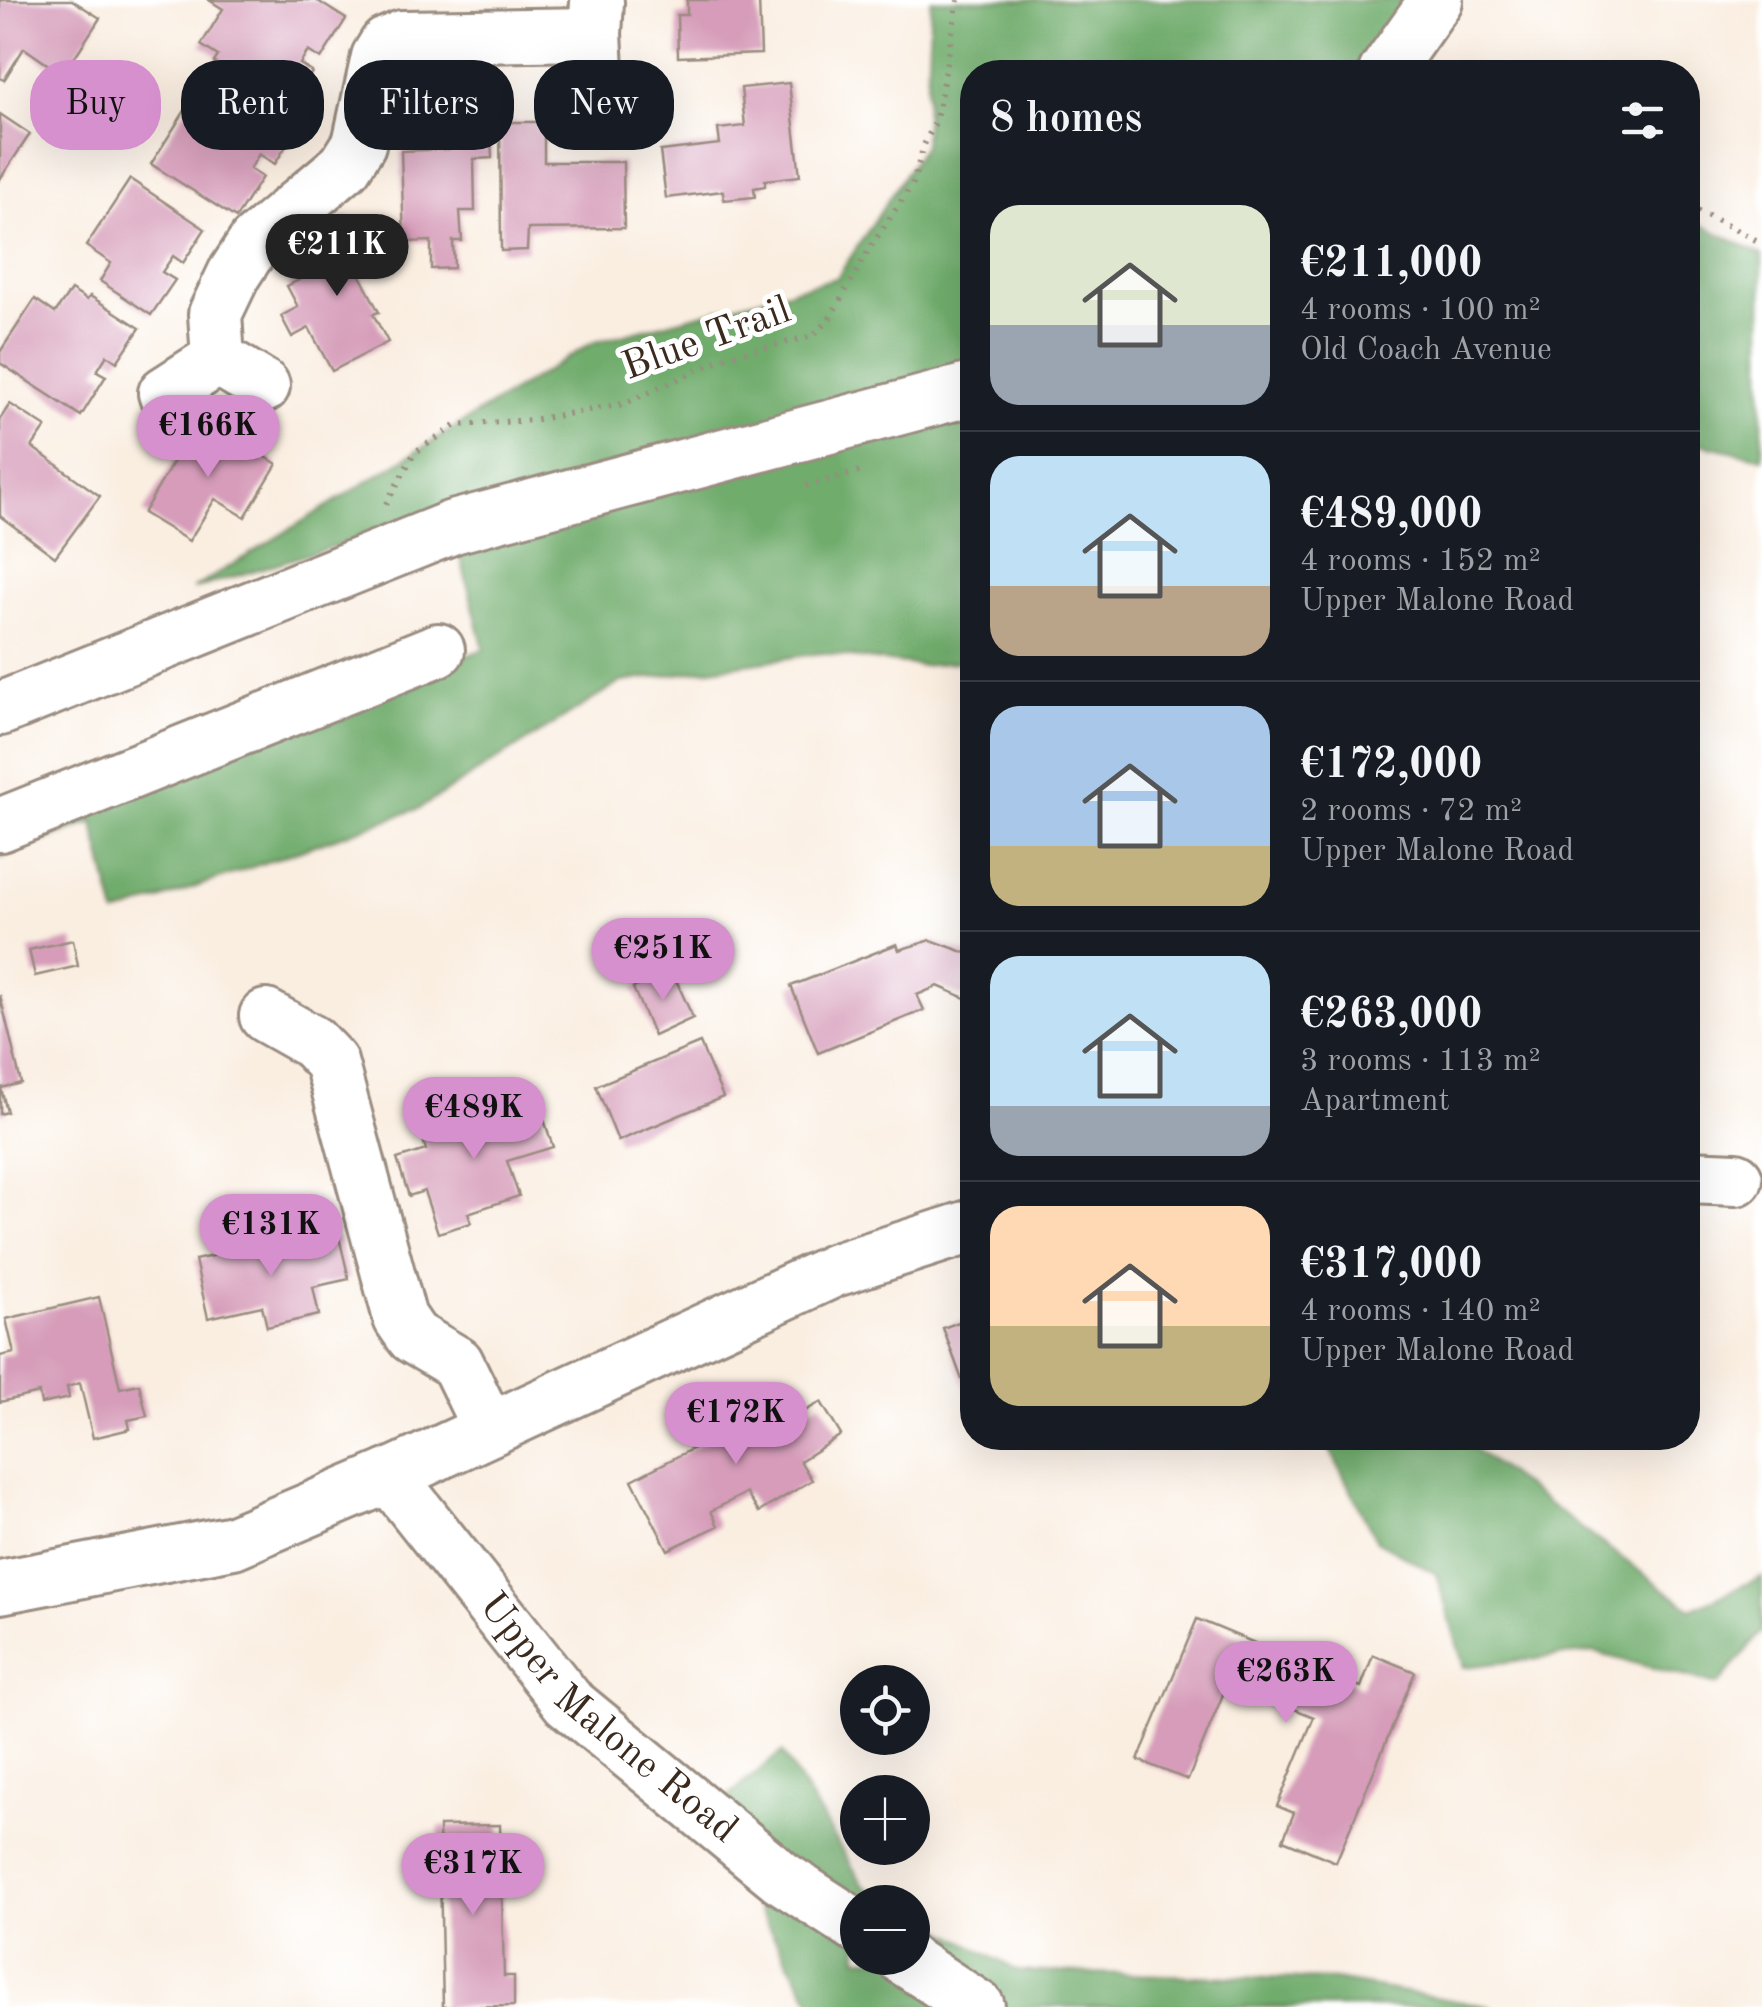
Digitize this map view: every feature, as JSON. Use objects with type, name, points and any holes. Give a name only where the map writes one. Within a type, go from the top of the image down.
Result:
[{"type":"street","points":[[1398,60],[1436,0]]},
{"type":"street","points":[[218,359],[215,314],[234,274],[255,242],[353,155],[359,144],[378,57],[386,44],[402,37],[596,17],[597,60]]},
{"type":"street","points":[[218,359],[263,386]]},
{"type":"street","points":[[165,393],[218,359]]},
{"type":"street","points":[[0,709],[453,526],[960,392]]},
{"type":"street","points":[[0,825],[438,650]]},
{"type":"street","points":[[266,1016],[312,1042],[331,1062],[400,1318],[414,1337],[457,1363],[489,1429]]},
{"type":"street","points":[[0,1587],[233,1542],[389,1476],[835,1270],[960,1230]]},
{"type":"street","name":"Upper Malone Road","points":[[389,1476],[568,1702],[782,1877],[840,1915]]},
{"type":"street","points":[[929,1975],[978,2007]]},
{"type":"path","name":"Blue Trail","points":[[383,512],[414,452],[457,426],[532,420],[623,404],[728,356],[812,336],[828,321],[913,182],[936,120],[958,0]]},
{"type":"path","points":[[1700,212],[1762,243]]},
{"type":"green space","points":[[931,0],[1435,0],[1393,60],[960,60],[960,661],[921,666],[821,653],[621,682],[420,808],[116,915],[93,822],[0,857],[0,836],[484,649],[449,512],[193,589],[592,343],[837,278],[924,145]]},
{"type":"green space","points":[[1700,224],[1762,255],[1762,458],[1700,444]]},
{"type":"green space","points":[[1330,1450],[1475,1450],[1691,1609],[1762,1577],[1762,1631],[1718,1685],[1592,1652],[1464,1667],[1436,1574],[1377,1541]]},
{"type":"green space","points":[[782,1752],[840,1847],[840,1865],[851,1865],[863,1885],[840,1885],[840,1975],[930,1975],[930,1922],[1018,1971],[1335,1980],[1492,2007],[815,2007],[704,1816]]},
{"type":"building","points":[[0,0],[72,0],[100,18],[73,60],[41,60],[24,48],[4,80],[0,78]]},
{"type":"building","points":[[209,0],[316,0],[346,19],[321,59],[308,51],[302,60],[215,60],[218,56],[201,45],[223,9]]},
{"type":"building","points":[[687,0],[759,0],[761,54],[678,57],[677,15],[687,15]]},
{"type":"building","points":[[789,83],[800,176],[765,180],[765,186],[754,188],[755,197],[724,200],[723,191],[666,198],[660,151],[720,144],[718,129],[745,126],[741,88]]},
{"type":"building","points":[[0,114],[30,134],[0,179]]},
{"type":"building","points":[[181,117],[181,150],[284,150],[275,164],[259,154],[250,169],[262,177],[236,218],[151,164]]},
{"type":"building","points":[[514,122],[534,122],[534,150],[544,150],[544,162],[623,162],[624,228],[528,229],[527,250],[501,251],[500,150],[514,150]]},
{"type":"building","points":[[492,150],[492,158],[474,159],[475,211],[460,211],[462,241],[453,241],[454,268],[431,269],[431,241],[404,242],[401,151]]},
{"type":"building","points":[[130,179],[205,229],[183,263],[173,256],[162,272],[175,280],[151,315],[100,281],[111,263],[86,246]]},
{"type":"building","points":[[348,217],[369,256],[354,264],[379,312],[373,314],[388,342],[332,371],[309,328],[292,337],[281,316],[298,307],[287,286],[325,267],[309,237]]},
{"type":"building","points":[[71,290],[87,300],[90,296],[140,328],[117,362],[107,355],[97,371],[106,376],[81,416],[0,363],[0,352],[35,299],[55,313]]},
{"type":"building","points":[[10,404],[46,427],[32,447],[100,496],[55,557],[0,516],[0,419]]},
{"type":"building","points":[[200,417],[277,464],[245,517],[215,499],[189,541],[143,513]]},
{"type":"building","points":[[73,940],[78,966],[35,976],[29,950]]},
{"type":"building","points":[[931,940],[960,951],[960,996],[938,986],[917,995],[924,1010],[818,1053],[791,986],[897,944],[899,950]]},
{"type":"building","points":[[672,971],[693,1018],[654,1036],[633,988]]},
{"type":"building","points":[[0,995],[21,1083],[1,1088],[7,1112],[0,1114]]},
{"type":"building","points":[[700,1043],[723,1097],[618,1141],[596,1086]]},
{"type":"building","points":[[537,1098],[553,1147],[507,1161],[519,1196],[468,1213],[471,1223],[438,1233],[424,1191],[409,1196],[397,1159],[426,1150],[422,1136]]},
{"type":"building","points":[[302,1236],[303,1245],[339,1237],[349,1279],[313,1287],[319,1315],[267,1327],[262,1306],[208,1318],[195,1260]]},
{"type":"building","points":[[99,1297],[120,1388],[139,1384],[147,1416],[128,1420],[130,1429],[93,1438],[80,1383],[67,1387],[69,1398],[41,1404],[39,1393],[0,1402],[0,1356],[14,1353],[6,1319]]},
{"type":"building","points":[[960,1322],[960,1374],[943,1328]]},
{"type":"building","points":[[780,1391],[784,1397],[794,1391],[805,1411],[821,1402],[841,1435],[800,1461],[812,1480],[759,1512],[746,1493],[711,1511],[718,1526],[668,1550],[632,1480],[736,1426],[731,1418],[751,1407],[754,1414],[765,1408],[761,1403]]},
{"type":"building","points":[[1197,1619],[1361,1687],[1373,1655],[1415,1672],[1336,1862],[1283,1840],[1294,1813],[1277,1806],[1314,1717],[1228,1682],[1188,1780],[1138,1760]]},
{"type":"building","points":[[500,1825],[504,1976],[514,1976],[514,2006],[443,2007],[439,1826]]}]
